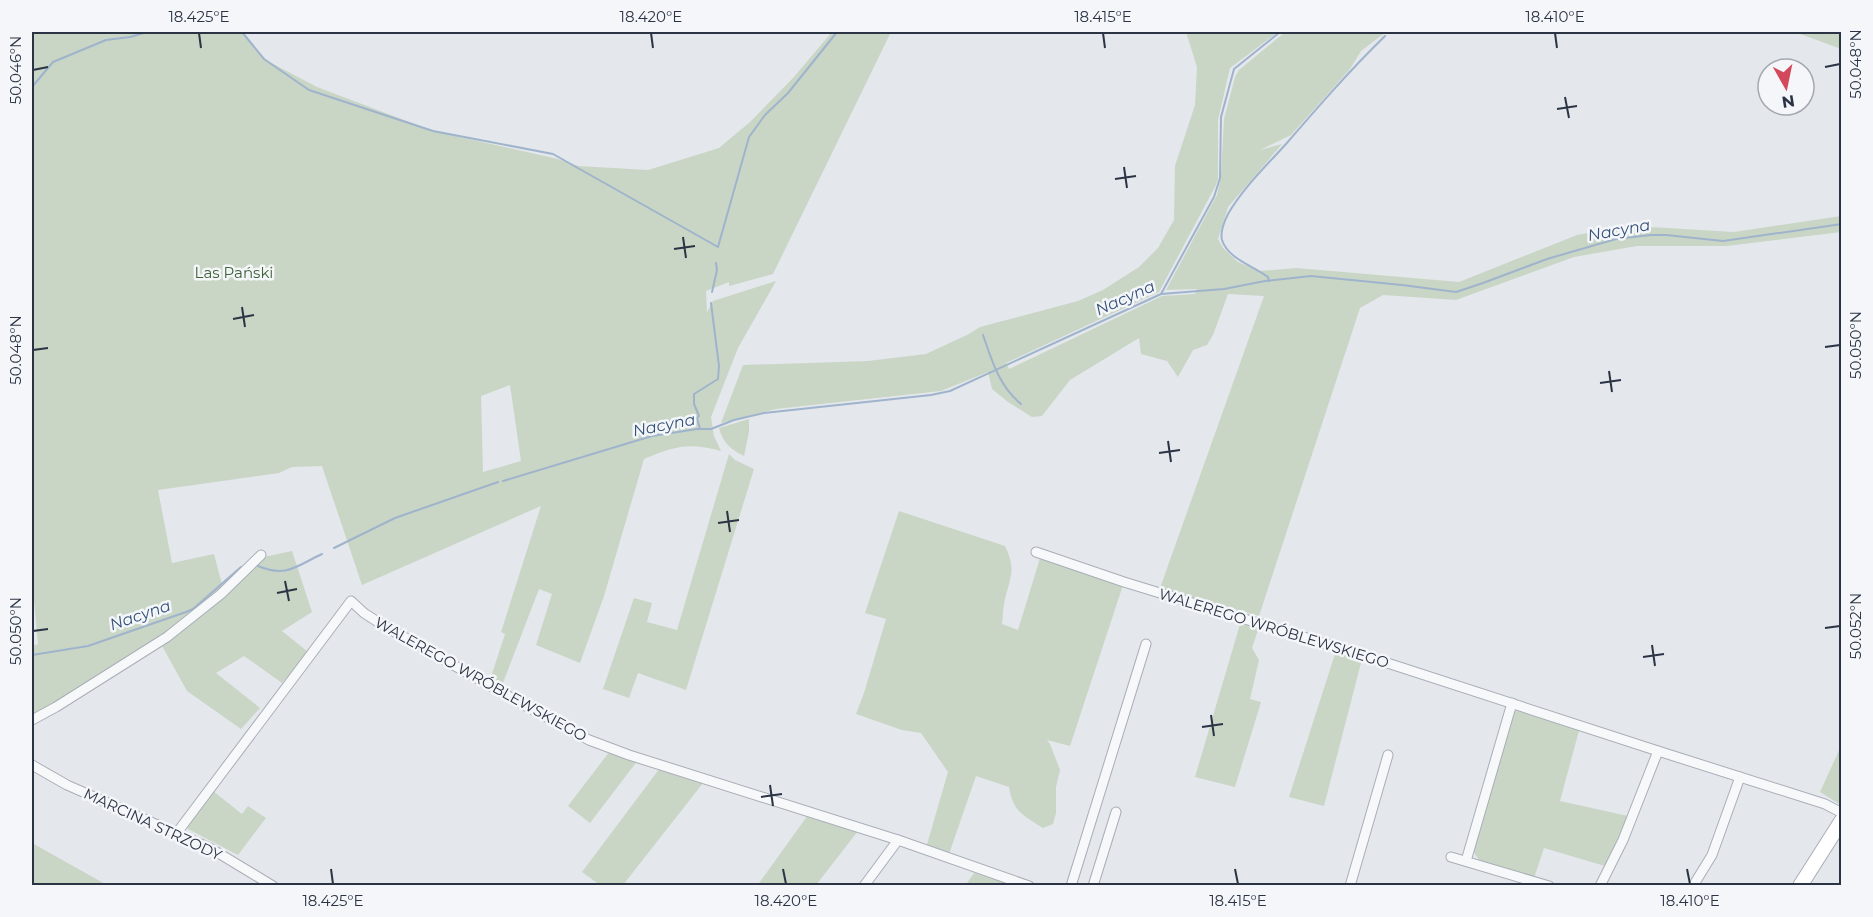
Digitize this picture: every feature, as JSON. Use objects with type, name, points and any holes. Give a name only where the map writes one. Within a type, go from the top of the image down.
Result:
[{"type":"street","name":"WALEREGO WRÓBLEWSKIEGO","points":[[1036,552],[1658,751]]},
{"type":"street","points":[[32,720],[167,637],[221,594],[261,555]]},
{"type":"street","name":"WALEREGO WRÓBLEWSKIEGO","points":[[177,834],[351,601],[381,624],[589,740],[1029,885]]},
{"type":"street","points":[[1071,885],[1146,644]]},
{"type":"street","points":[[1466,861],[1512,703]]},
{"type":"street","points":[[1600,885],[1623,840],[1658,751],[1824,804],[1842,813]]},
{"type":"street","points":[[1350,885],[1388,755]]},
{"type":"street","name":"MARCINA STRZODY","points":[[32,765],[67,785],[210,848],[273,885]]},
{"type":"street","points":[[1693,885],[1713,855],[1740,777]]},
{"type":"street","points":[[1093,885],[1116,812]]},
{"type":"street","points":[[1800,885],[1842,820]]},
{"type":"street","points":[[864,885],[898,840]]},
{"type":"street","points":[[1451,857],[1549,885]]},
{"type":"green space","name":"Las Pański","points":[[32,32],[241,32],[264,59],[317,87],[433,131],[558,159],[578,166],[648,170],[719,148],[750,122],[793,78],[832,32],[891,32],[773,274],[729,286],[729,282],[706,291],[707,312],[713,301],[776,281],[738,348],[711,417],[714,436],[721,451],[691,446],[664,451],[644,459],[604,596],[580,663],[536,645],[552,594],[539,589],[501,688],[489,683],[505,634],[501,632],[541,506],[362,585],[322,466],[292,467],[279,473],[158,490],[172,563],[214,554],[225,596],[264,557],[292,551],[312,612],[282,631],[308,652],[282,683],[244,656],[216,673],[260,708],[241,729],[187,691],[161,644],[32,716],[32,646],[38,644],[32,579]],"holes":[[[510,385],[521,461],[483,472],[481,396]]]},
{"type":"green space","points":[[1186,32],[1278,32],[1230,68],[1218,120],[1218,179],[1216,185],[1159,292],[1006,363],[1009,369],[1162,296],[1195,294],[1197,289],[1166,290],[1217,195],[1221,176],[1224,119],[1235,77],[1239,70],[1285,32],[1386,32],[1361,51],[1350,69],[1291,135],[1260,150],[1282,144],[1228,207],[1218,239],[1223,248],[1238,262],[1259,271],[1297,268],[1459,282],[1577,235],[1612,229],[1650,227],[1734,232],[1841,216],[1841,232],[1727,246],[1637,246],[1574,257],[1456,300],[1383,295],[1360,308],[1259,616],[1160,588],[1264,296],[1228,294],[1207,345],[1193,350],[1178,377],[1167,361],[1141,354],[1139,338],[1070,380],[1042,416],[1032,417],[992,389],[988,372],[941,391],[776,409],[721,423],[743,365],[868,361],[926,354],[980,327],[1078,301],[1103,290],[1139,267],[1158,248],[1174,220],[1175,166],[1195,105],[1197,67]]},
{"type":"green space","points":[[1795,32],[1841,32],[1841,49]]},
{"type":"green space","points":[[749,419],[744,456],[728,445],[719,428]]},
{"type":"green space","points":[[729,454],[735,460],[754,469],[686,690],[638,673],[629,698],[603,689],[634,598],[652,603],[647,622],[677,630]]},
{"type":"green space","points":[[899,511],[1005,546],[1010,561],[1011,578],[1004,602],[1002,624],[1018,630],[1040,558],[1123,585],[1070,746],[1047,740],[1060,770],[1053,824],[1043,828],[1016,808],[1009,787],[976,776],[949,854],[926,848],[948,772],[921,733],[902,730],[856,714],[886,619],[865,613]]},
{"type":"green space","points":[[1241,621],[1259,627],[1252,648],[1259,660],[1250,699],[1261,702],[1235,787],[1195,777]]},
{"type":"green space","points":[[1336,651],[1362,659],[1324,806],[1289,797]]},
{"type":"green space","points":[[1517,710],[1580,727],[1560,801],[1628,816],[1605,866],[1544,848],[1534,878],[1479,860],[1473,851],[1512,714]]},
{"type":"green space","points":[[1841,746],[1842,805],[1820,792]]},
{"type":"green space","points":[[610,751],[638,760],[590,823],[568,806]]},
{"type":"green space","points":[[660,768],[703,783],[623,885],[600,885],[582,872]]},
{"type":"green space","points":[[213,791],[242,814],[248,806],[266,818],[238,855],[188,829],[188,825]]},
{"type":"green space","points":[[808,815],[858,831],[816,885],[757,886]]},
{"type":"green space","points":[[32,843],[107,885],[32,885]]},
{"type":"green space","points":[[974,873],[1014,885],[965,886]]},
{"type":"waterway","points":[[32,87],[53,62],[106,40],[147,32]]},
{"type":"waterway","points":[[242,32],[264,59],[309,90],[433,131],[553,154],[718,247],[749,137],[765,115],[788,93],[837,32]]},
{"type":"waterway","points":[[1161,294],[1214,197],[1220,178],[1221,117],[1234,69],[1280,32]]},
{"type":"waterway","points":[[1269,281],[1268,277],[1236,257],[1225,247],[1222,234],[1227,217],[1234,204],[1255,178],[1385,36]]},
{"type":"waterway","name":"Nacyna","points":[[503,481],[652,436],[711,429],[734,420],[764,413],[950,391],[1161,294],[1224,289],[1265,281],[1311,276],[1456,292],[1547,259],[1616,239],[1666,235],[1723,241],[1842,224]]},
{"type":"waterway","points":[[712,292],[717,270],[716,263]]},
{"type":"waterway","points":[[700,429],[694,394],[718,379],[719,366],[711,303]]},
{"type":"waterway","name":"Nacyna","points":[[983,335],[993,364],[1002,381],[1021,404]]},
{"type":"waterway","name":"Nacyna","points":[[334,548],[395,518],[498,482]]},
{"type":"waterway","name":"Nacyna","points":[[258,566],[284,571],[322,554]]},
{"type":"waterway","name":"Nacyna","points":[[32,655],[88,646],[186,612],[193,609],[241,567]]}]
